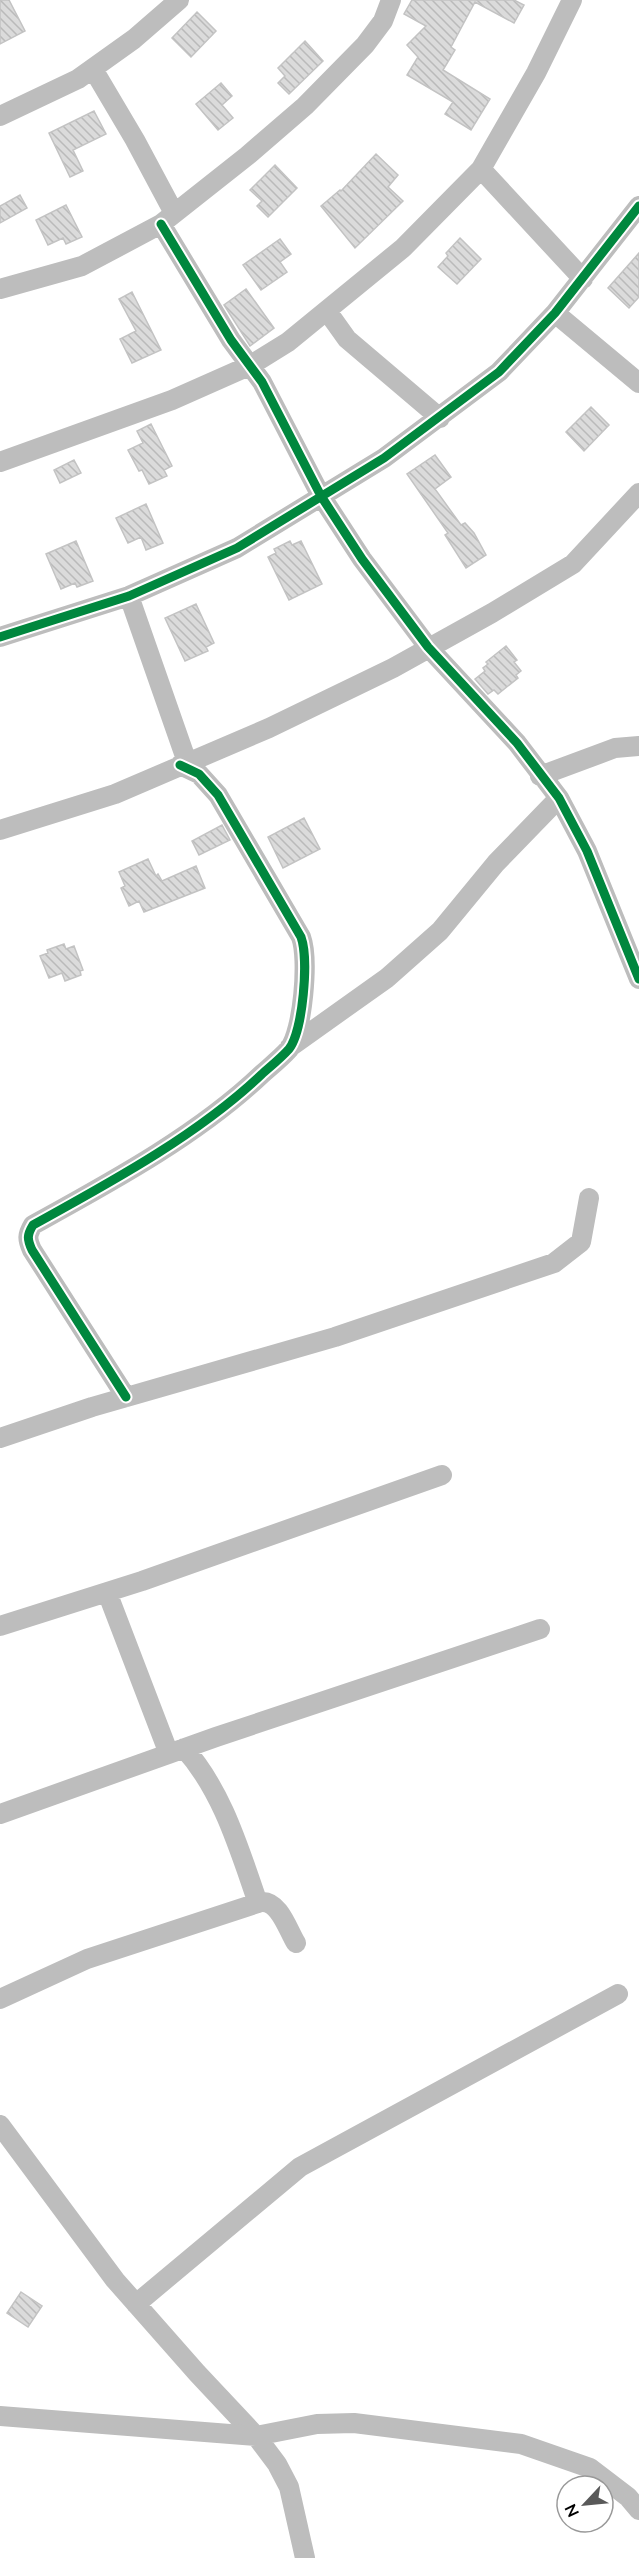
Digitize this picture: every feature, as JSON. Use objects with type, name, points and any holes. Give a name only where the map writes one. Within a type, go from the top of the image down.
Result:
[{"type":"street","points":[[0,116],[78,79],[134,39],[179,0]]},
{"type":"street","points":[[0,289],[82,266],[168,219],[305,106],[365,45],[383,21],[391,0]]},
{"type":"street","points":[[0,462],[172,400],[251,365],[288,342],[327,311],[403,248],[481,169],[536,73],[572,0]]},
{"type":"street","points":[[93,69],[135,140],[168,219],[231,340],[251,365],[275,404],[321,496],[362,559],[428,647],[517,743],[559,798],[587,851],[639,979]]},
{"type":"street","points":[[481,169],[583,279]]},
{"type":"street","points":[[0,637],[129,596],[237,548],[384,458],[499,372],[555,313],[639,206]]},
{"type":"street","points":[[327,311],[347,339],[440,418]]},
{"type":"street","points":[[555,313],[639,383]]},
{"type":"street","points":[[0,830],[115,794],[290,718],[393,668],[492,613],[573,564],[639,493]]},
{"type":"street","points":[[129,596],[184,764],[199,774],[218,795],[305,948],[301,1015],[290,1047]]},
{"type":"street","points":[[540,776],[615,748],[639,746]]},
{"type":"street","points":[[126,1397],[32,1250],[27,1238],[33,1224],[176,1140],[237,1098],[290,1047],[387,978],[440,931],[496,863],[559,798]]},
{"type":"street","points":[[0,1438],[126,1397],[335,1337],[554,1263],[581,1242],[589,1198]]},
{"type":"street","points":[[0,1626],[107,1592],[442,1476]]},
{"type":"street","points":[[107,1592],[176,1751],[201,1767],[212,1784],[233,1833],[258,1903]]},
{"type":"street","points":[[0,1814],[176,1751],[540,1629]]},
{"type":"street","points":[[0,1999],[87,1959],[258,1903],[267,1902],[275,1907],[296,1943]]},
{"type":"street","points":[[136,2304],[300,2167],[618,1994]]},
{"type":"street","points":[[0,2125],[115,2280],[256,2436],[277,2464],[289,2487],[305,2558]]},
{"type":"street","points":[[0,2416],[256,2436],[317,2424],[354,2423],[521,2444],[590,2468],[628,2497],[639,2510]]},
{"type":"building","points":[[0,0],[9,0],[25,31],[0,44]]},
{"type":"building","points":[[412,0],[514,0],[524,5],[514,23],[475,2],[451,47],[455,50],[443,70],[490,99],[471,130],[445,114],[453,102],[407,75],[418,57],[407,45],[426,26],[404,14]]},
{"type":"building","points":[[197,12],[216,31],[191,57],[172,38]]},
{"type":"building","points":[[305,41],[323,61],[289,94],[278,83],[285,76],[278,68]]},
{"type":"building","points":[[221,83],[232,96],[222,105],[233,118],[218,130],[196,104]]},
{"type":"building","points":[[94,111],[106,134],[73,150],[83,171],[70,177],[49,133]]},
{"type":"building","points":[[376,154],[398,175],[388,187],[403,201],[355,248],[321,206],[341,191]]},
{"type":"building","points":[[275,165],[297,188],[268,217],[257,206],[262,201],[250,190]]},
{"type":"building","points":[[20,195],[27,208],[0,223],[0,206]]},
{"type":"building","points":[[66,205],[82,237],[66,244],[63,238],[48,245],[36,220]]},
{"type":"building","points":[[460,238],[481,259],[457,284],[438,267],[448,256],[446,253]]},
{"type":"building","points":[[280,239],[291,254],[280,262],[287,272],[261,290],[243,265]]},
{"type":"building","points":[[639,253],[639,297],[629,308],[608,288]]},
{"type":"building","points":[[246,289],[274,328],[250,346],[224,305]]},
{"type":"building","points":[[132,292],[161,350],[132,363],[120,339],[136,331],[119,299]]},
{"type":"building","points":[[591,407],[609,425],[584,451],[566,432]]},
{"type":"building","points":[[151,424],[172,466],[164,470],[167,476],[149,484],[128,450],[143,443],[137,431]]},
{"type":"building","points":[[435,455],[451,477],[435,489],[461,525],[465,523],[474,533],[486,555],[466,568],[445,535],[448,533],[407,474]]},
{"type":"building","points":[[74,460],[81,473],[60,483],[54,470]]},
{"type":"building","points":[[146,504],[163,543],[146,550],[141,537],[128,543],[116,518]]},
{"type":"building","points":[[76,541],[93,581],[77,587],[75,583],[61,589],[46,554]]},
{"type":"building","points":[[290,541],[292,545],[301,541],[322,584],[289,600],[268,557],[276,553],[274,549]]},
{"type":"building","points":[[196,604],[214,643],[206,647],[208,651],[185,661],[165,618]]},
{"type":"building","points":[[506,646],[517,660],[514,662],[521,671],[516,675],[518,678],[498,694],[494,690],[488,694],[475,679],[485,671],[483,668],[488,664],[486,662]]},
{"type":"building","points":[[304,818],[320,849],[283,868],[268,837]]},
{"type":"building","points":[[222,825],[230,840],[199,855],[192,841]]},
{"type":"building","points":[[148,859],[156,876],[158,874],[162,881],[196,866],[205,888],[144,912],[139,901],[129,906],[121,888],[125,886],[119,872]]},
{"type":"building","points":[[64,944],[66,949],[74,946],[83,970],[80,971],[81,975],[65,981],[62,973],[49,978],[40,956],[48,953],[47,950]]},
{"type":"building","points":[[21,2292],[42,2306],[28,2327],[7,2313]]},
{"type":"cycle path","points":[[0,637],[129,596],[237,548],[384,458],[499,372],[555,313],[639,206]]},
{"type":"cycle path","points":[[161,224],[231,340],[262,382],[321,496],[362,559],[428,647],[517,743],[559,798],[587,851],[639,979]]},
{"type":"cycle path","points":[[126,1397],[32,1250],[28,1237],[33,1225],[153,1156],[237,1096],[289,1049],[298,1027],[303,995],[304,961],[301,937],[218,795],[199,774],[180,765]]}]
